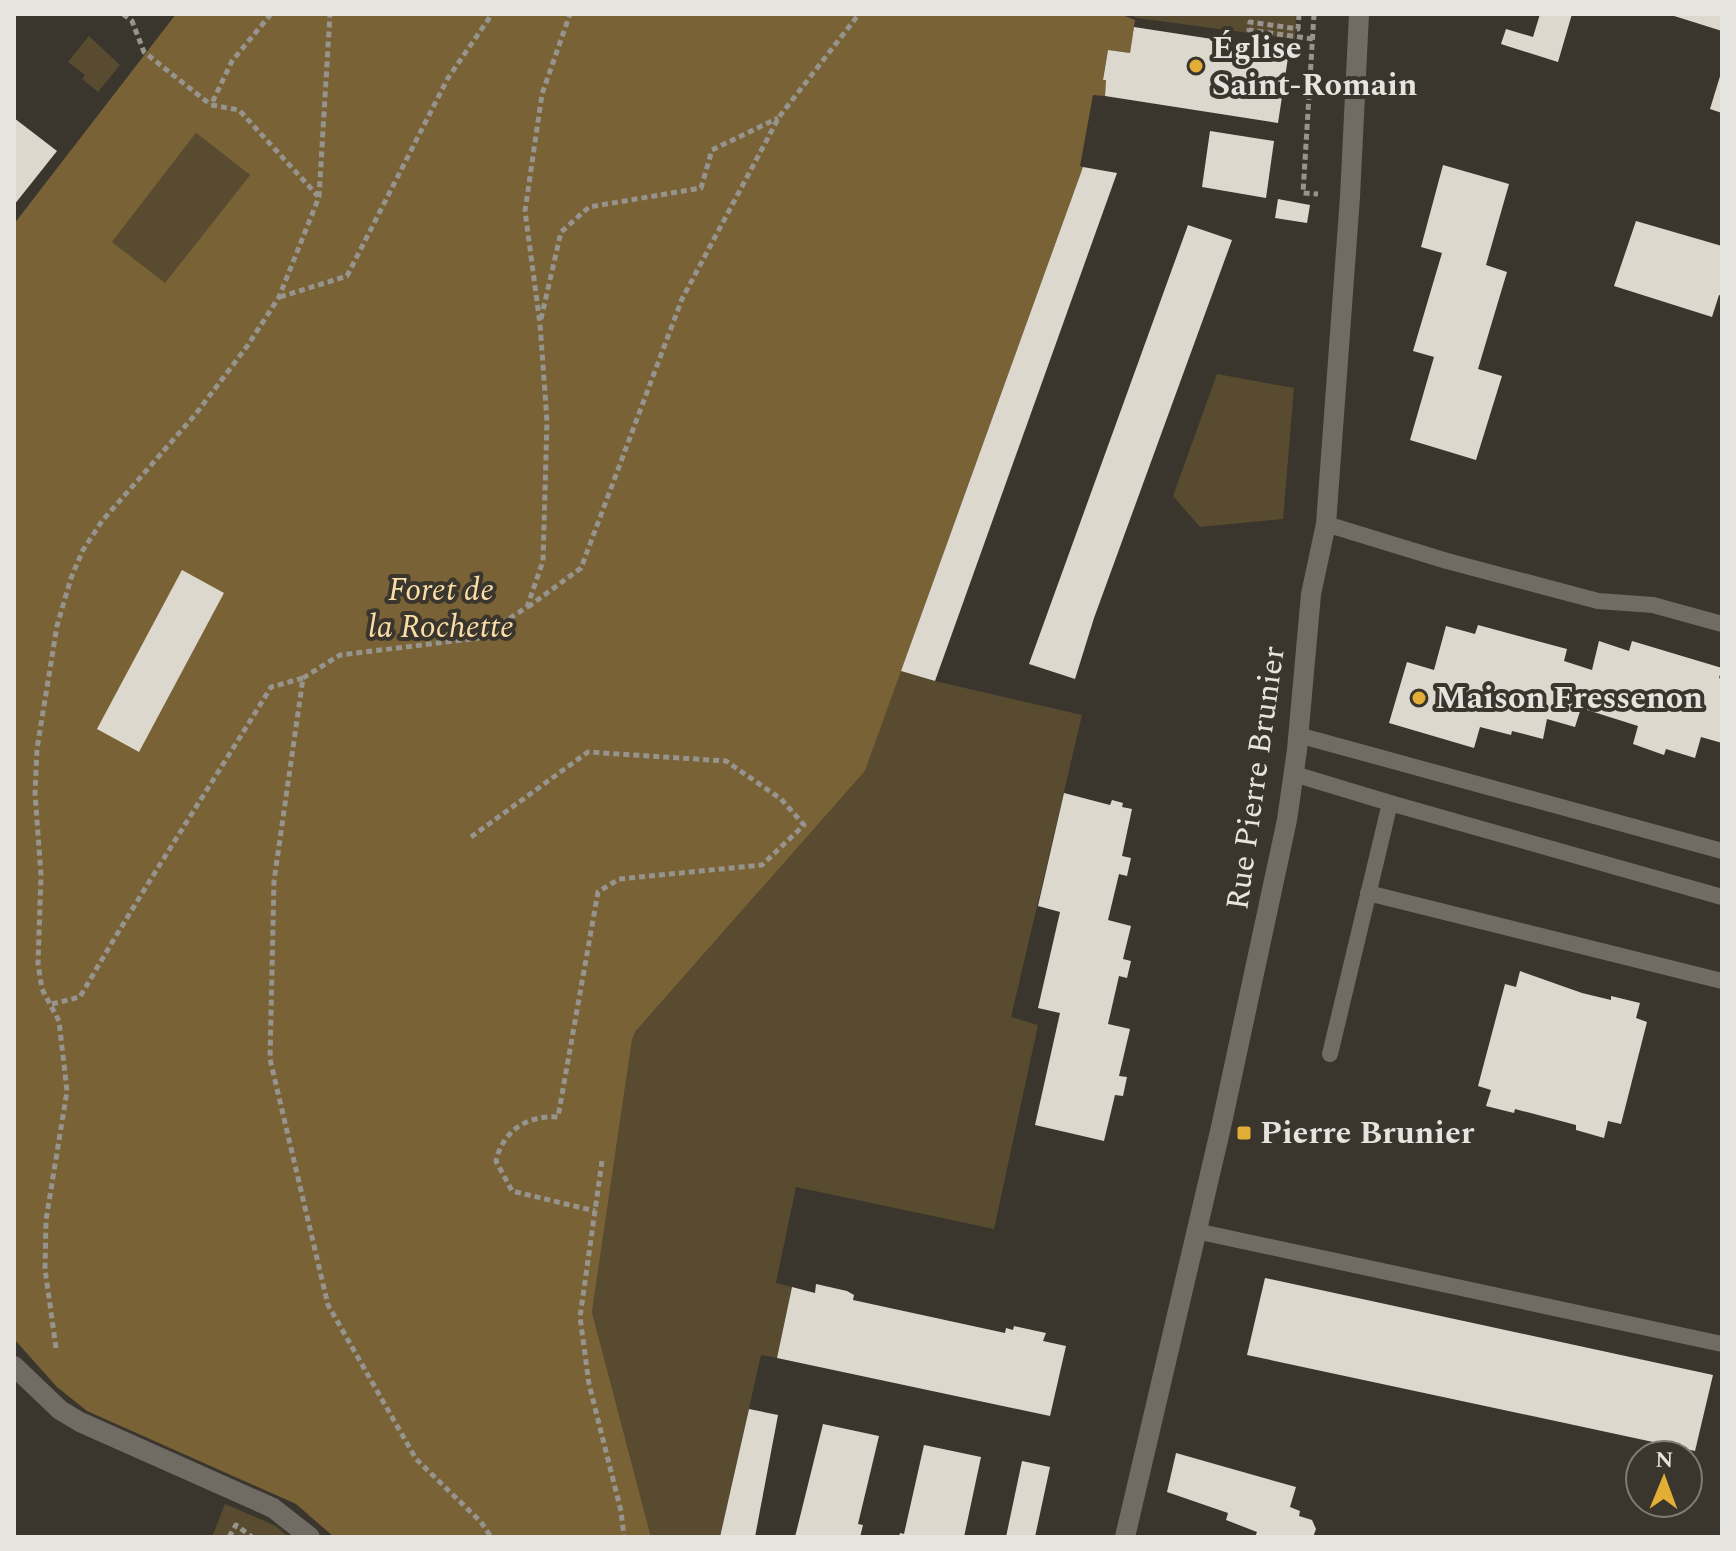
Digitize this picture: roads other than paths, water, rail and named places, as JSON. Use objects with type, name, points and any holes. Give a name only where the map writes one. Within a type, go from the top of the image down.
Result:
[{"type":"street","name":"Rue Pierre Brunier","points":[[1125,1537],[1280,857],[1294,774],[1311,594],[1326,524],[1350,197],[1359,14]]},
{"type":"street","points":[[14,1366],[60,1410],[80,1422],[273,1508],[310,1537]]},
{"type":"lane","points":[[1326,524],[1447,561],[1598,601],[1653,605],[1722,624]]},
{"type":"lane","points":[[1298,735],[1722,851]]},
{"type":"lane","points":[[1294,774],[1722,897]]},
{"type":"lane","points":[[1330,1054],[1390,803]]},
{"type":"lane","points":[[1368,893],[1722,981]]},
{"type":"lane","points":[[1196,1231],[1722,1344]]},
{"type":"place","name":"Église Saint-Romain","points":[[1196,66]]},
{"type":"place","name":"Maison Fressenon","points":[[1419,698]]},
{"type":"place","name":"Pierre Brunier","points":[[1244,1133]]},
{"type":"park label","name":"Foret de la Rochette","points":[[441,608]]}]
